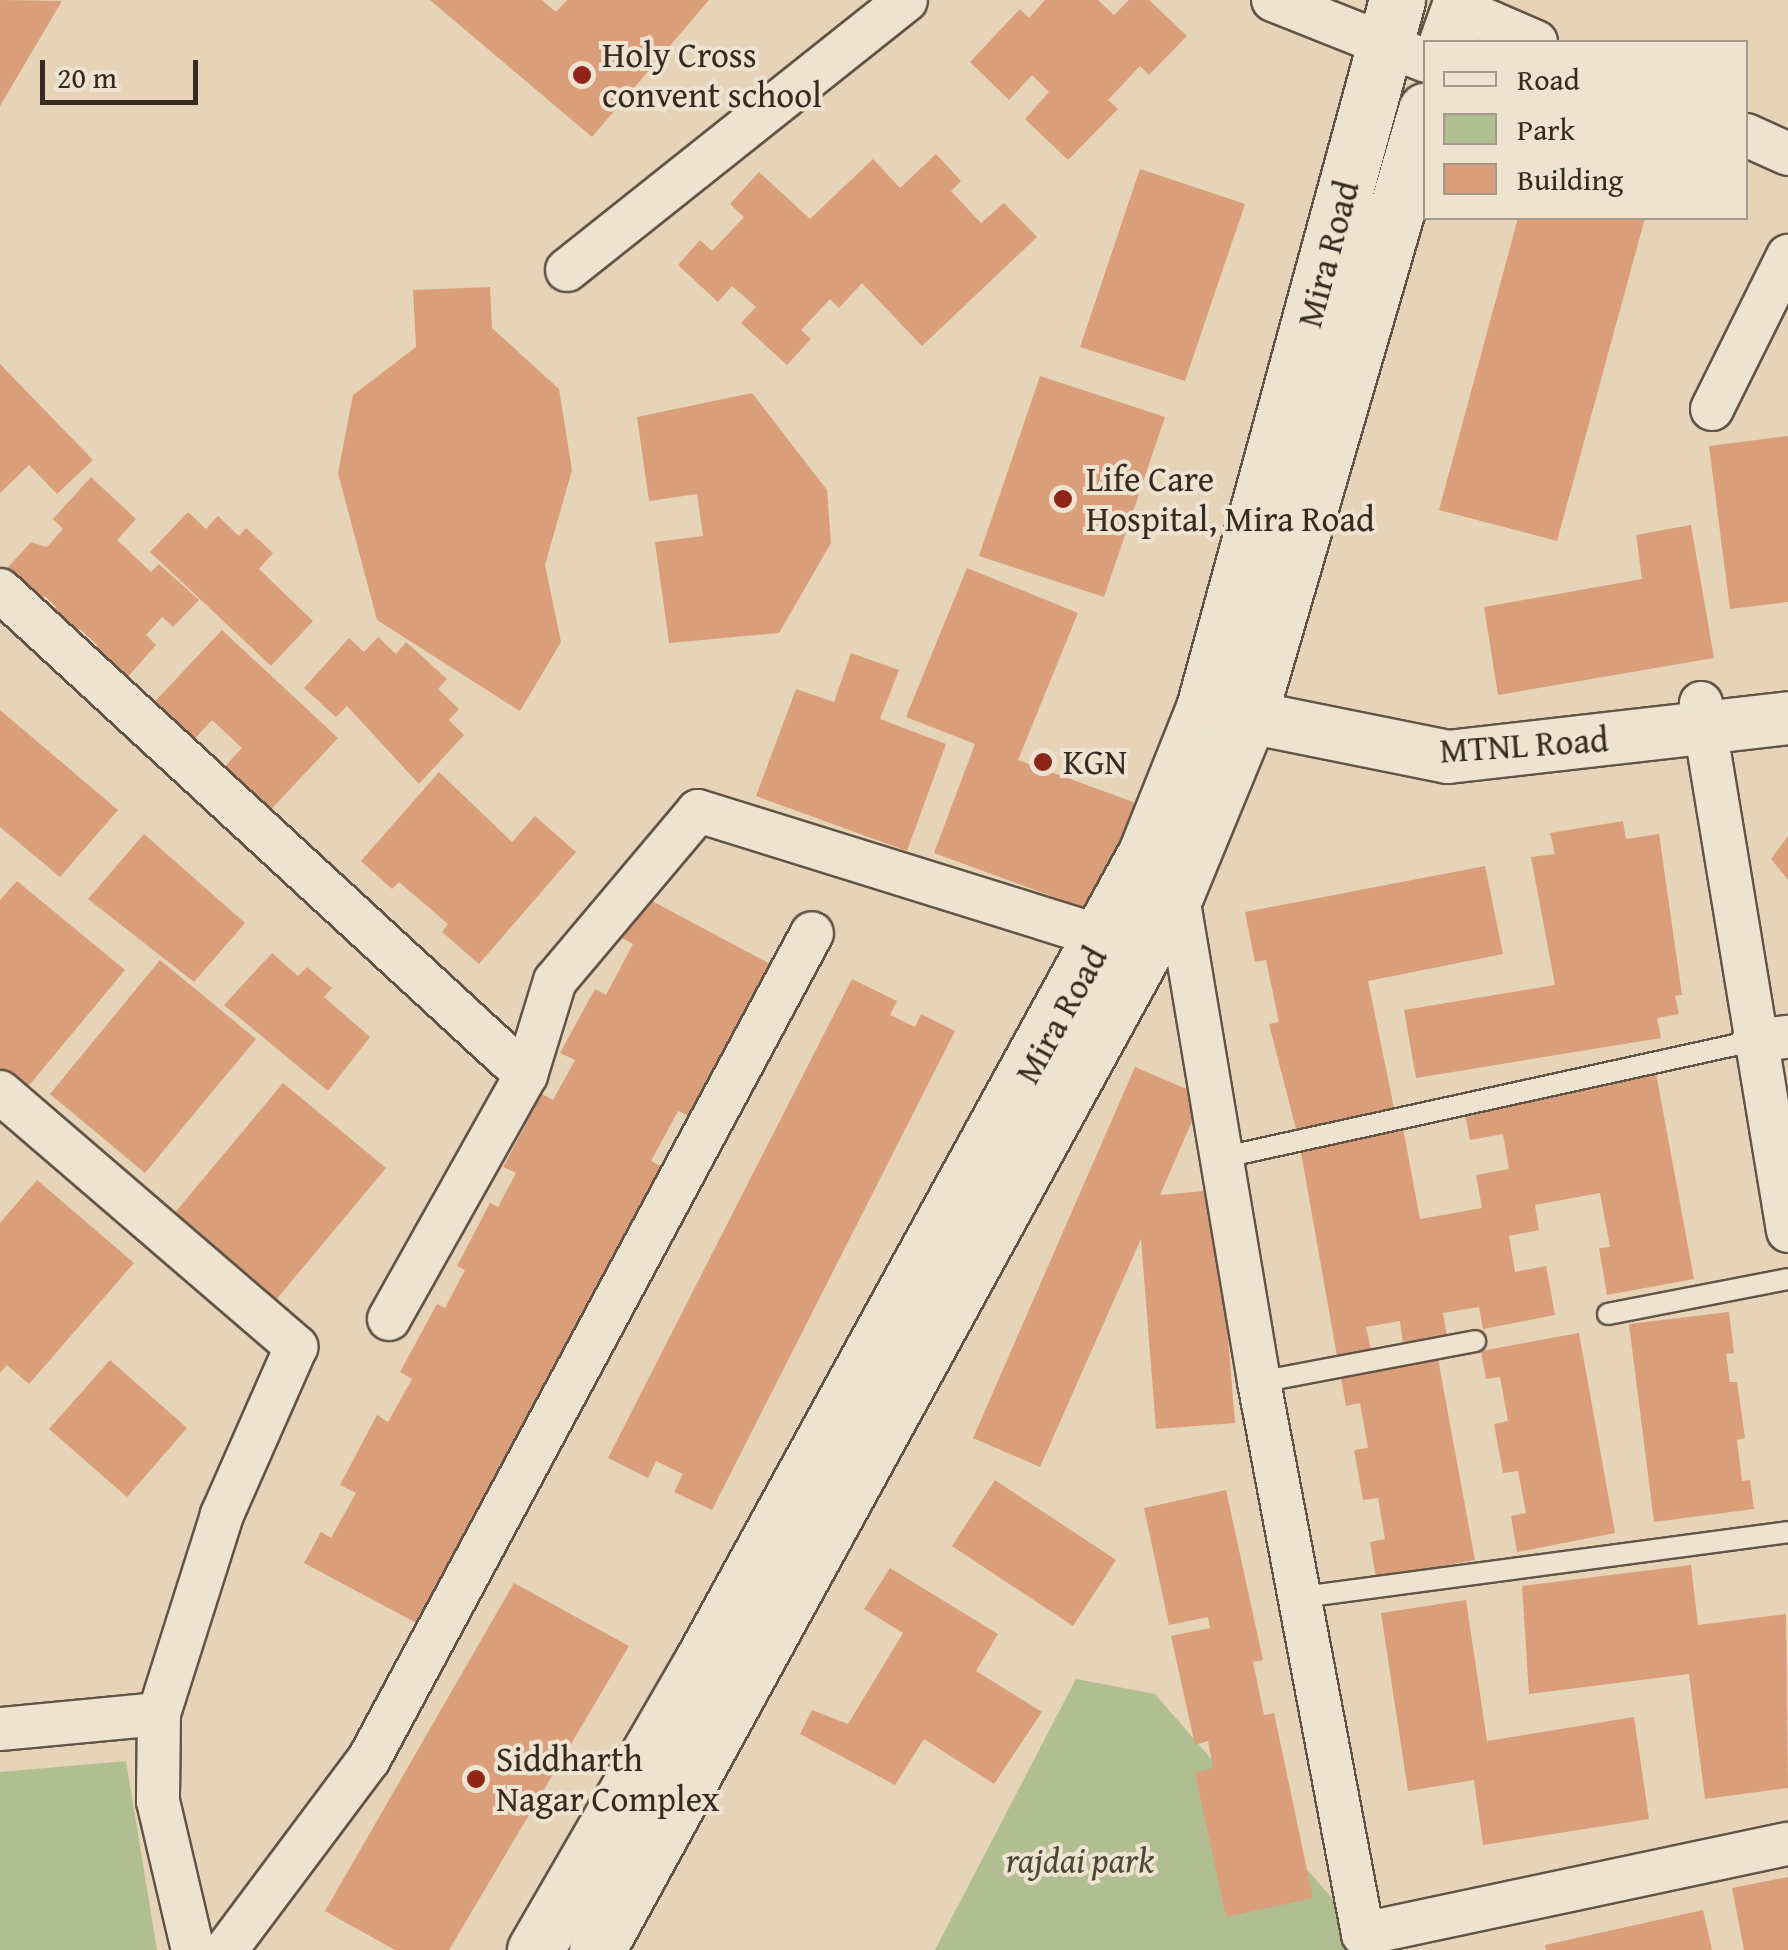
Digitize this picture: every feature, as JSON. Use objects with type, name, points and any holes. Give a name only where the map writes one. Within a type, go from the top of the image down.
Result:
[{"type":"main road","name":"Mira Road","points":[[1231,695],[1402,36]]},
{"type":"main road","name":"Mira Road","points":[[568,1944],[1126,944],[1162,872],[1231,695],[1423,119]]},
{"type":"street","points":[[567,270],[906,0]]},
{"type":"street","points":[[1273,0],[1402,36]]},
{"type":"street","points":[[1456,17],[1530,40]]},
{"type":"street","points":[[1748,136],[1788,154]]},
{"type":"street","points":[[1712,409],[1788,256]]},
{"type":"street","points":[[0,590],[526,1075]]},
{"type":"street","name":"MTNL Road","points":[[1703,717],[1788,690]]},
{"type":"street","name":"MTNL Road","points":[[1231,695],[1426,724],[1477,727],[1703,717],[1788,718]]},
{"type":"street","points":[[1703,717],[1770,1039],[1788,1231]]},
{"type":"street","points":[[389,1319],[526,1075],[554,981],[698,810],[1126,944]]},
{"type":"street","points":[[1162,872],[1220,1158],[1258,1382],[1365,1942],[1788,1844]]},
{"type":"street","points":[[226,1950],[370,1758],[812,933]]},
{"type":"street","points":[[0,1092],[296,1347],[222,1515],[159,1714],[158,1801],[194,1950]]},
{"type":"street","points":[[0,1729],[159,1714]]},
{"type":"lane","points":[[1220,1158],[1770,1039]]},
{"type":"lane","points":[[1608,1314],[1788,1279]]},
{"type":"lane","points":[[1258,1382],[1476,1341]]},
{"type":"lane","points":[[1302,1598],[1788,1532]]},
{"type":"green space","name":"rajdai park","points":[[1076,1679],[1155,1694],[1363,1934],[1362,1950],[935,1950]]},
{"type":"green space","points":[[126,1761],[157,1950],[0,1950],[0,1772]]},
{"type":"building","points":[[0,0],[62,1],[0,106]]},
{"type":"building","name":"Holy Cross convent school","points":[[430,0],[542,0],[556,12],[567,0],[709,0],[592,137]]},
{"type":"building","points":[[1045,0],[1098,0],[1114,15],[1129,0],[1149,0],[1187,36],[1149,75],[1140,66],[1108,100],[1118,109],[1068,160],[1025,119],[1049,92],[1032,75],[1009,100],[970,62],[1020,9],[1029,18]]},
{"type":"building","points":[[936,154],[961,181],[951,191],[981,223],[1004,203],[1037,237],[922,346],[862,283],[839,308],[830,299],[801,330],[811,339],[787,365],[741,323],[756,307],[732,286],[718,302],[678,265],[700,240],[712,251],[744,217],[730,204],[759,172],[810,219],[873,159],[900,188]]},
{"type":"building","points":[[1140,169],[1245,204],[1185,381],[1080,347]]},
{"type":"building","points":[[1517,220],[1644,220],[1557,541],[1439,510]]},
{"type":"building","points":[[490,287],[492,328],[559,389],[572,470],[545,565],[561,642],[520,711],[377,620],[338,473],[353,395],[416,347],[413,290]]},
{"type":"building","points":[[0,364],[93,460],[57,494],[29,465],[0,493]]},
{"type":"building","points":[[1040,376],[1165,417],[1104,597],[979,556]]},
{"type":"building","points":[[752,393],[827,490],[831,543],[779,633],[669,643],[655,542],[703,536],[697,494],[649,501],[637,417]]},
{"type":"building","points":[[1788,436],[1788,602],[1730,609],[1709,446]]},
{"type":"building","points":[[91,477],[136,519],[117,540],[151,572],[159,564],[199,600],[173,627],[162,617],[146,635],[156,645],[119,687],[87,657],[97,645],[80,629],[74,636],[50,614],[56,607],[45,596],[33,608],[0,576],[31,542],[47,547],[63,529],[53,519]]},
{"type":"building","points":[[188,512],[206,529],[218,516],[239,536],[246,528],[273,553],[259,569],[313,621],[271,666],[150,552]]},
{"type":"building","points":[[1691,525],[1714,658],[1498,695],[1484,607],[1642,579],[1636,535]]},
{"type":"building","points":[[967,568],[1078,613],[1018,760],[1136,803],[1095,912],[934,853],[975,744],[906,717]]},
{"type":"building","points":[[222,630],[338,738],[263,818],[217,775],[242,748],[212,720],[187,747],[147,710]]},
{"type":"building","points":[[378,637],[396,654],[406,642],[447,679],[438,689],[459,709],[449,720],[464,735],[419,784],[347,706],[336,717],[304,688],[349,638],[364,652]]},
{"type":"building","points":[[851,653],[899,670],[880,719],[946,744],[907,851],[756,796],[796,689],[834,702]]},
{"type":"building","points":[[0,710],[118,810],[60,877],[0,827]]},
{"type":"building","points":[[439,772],[512,842],[535,816],[576,852],[479,964],[442,932],[448,924],[399,882],[392,889],[361,861]]},
{"type":"building","points":[[1623,821],[1626,839],[1659,834],[1682,995],[1675,996],[1679,1014],[1657,1018],[1661,1038],[1416,1078],[1404,1010],[1555,985],[1531,857],[1555,854],[1550,833]]},
{"type":"building","points":[[144,834],[245,923],[194,982],[88,899]]},
{"type":"building","points":[[1788,836],[1788,880],[1771,859]]},
{"type":"building","points":[[1485,866],[1503,954],[1368,981],[1395,1113],[1297,1133],[1269,1024],[1279,1022],[1266,960],[1255,962],[1245,912]]},
{"type":"building","points":[[17,881],[125,970],[26,1089],[0,1068],[0,900]]},
{"type":"building","points":[[637,893],[774,966],[693,1118],[678,1111],[651,1161],[666,1169],[422,1626],[304,1563],[321,1532],[331,1538],[356,1493],[340,1485],[377,1415],[388,1422],[412,1379],[400,1372],[437,1304],[445,1308],[465,1270],[457,1266],[490,1203],[498,1207],[516,1173],[503,1167],[542,1094],[553,1100],[575,1060],[560,1053],[595,989],[606,995],[633,944],[615,934]]},
{"type":"building","points":[[272,953],[298,976],[307,967],[332,988],[324,997],[370,1037],[328,1091],[224,1005]]},
{"type":"building","points":[[160,960],[256,1039],[145,1173],[50,1094]]},
{"type":"building","points":[[852,979],[897,1001],[890,1015],[915,1027],[921,1014],[955,1031],[712,1510],[674,1492],[683,1474],[656,1461],[648,1478],[608,1458]]},
{"type":"building","points":[[1135,1067],[1203,1096],[1160,1195],[1216,1190],[1235,1423],[1156,1429],[1141,1239],[1040,1467],[973,1438]]},
{"type":"building","points":[[1656,1073],[1694,1279],[1607,1295],[1599,1248],[1610,1247],[1600,1193],[1535,1205],[1539,1230],[1509,1236],[1515,1272],[1546,1266],[1555,1315],[1483,1329],[1479,1307],[1443,1313],[1447,1336],[1403,1344],[1400,1321],[1366,1327],[1371,1350],[1337,1356],[1300,1147],[1403,1128],[1420,1219],[1482,1208],[1476,1175],[1509,1169],[1503,1134],[1470,1140],[1464,1109]]},
{"type":"building","points":[[283,1083],[386,1168],[275,1301],[173,1215]]},
{"type":"building","points":[[37,1180],[134,1263],[29,1384],[7,1365],[0,1373],[0,1223]]},
{"type":"building","points":[[1729,1312],[1734,1353],[1726,1354],[1730,1382],[1737,1382],[1745,1438],[1737,1440],[1742,1481],[1750,1480],[1754,1509],[1654,1522],[1629,1324]]},
{"type":"building","points":[[1579,1333],[1615,1533],[1517,1552],[1511,1516],[1526,1513],[1518,1471],[1503,1473],[1494,1424],[1508,1421],[1500,1377],[1486,1379],[1481,1351]]},
{"type":"building","points":[[1438,1359],[1475,1560],[1376,1578],[1370,1542],[1385,1539],[1378,1498],[1363,1500],[1354,1450],[1368,1448],[1360,1403],[1346,1406],[1341,1378]]},
{"type":"building","points":[[110,1360],[187,1428],[127,1497],[49,1429]]},
{"type":"building","points":[[995,1480],[1116,1560],[1073,1626],[952,1546]]},
{"type":"building","points":[[1226,1490],[1263,1660],[1253,1662],[1264,1715],[1274,1713],[1313,1898],[1226,1917],[1195,1773],[1213,1768],[1208,1741],[1195,1745],[1171,1636],[1210,1628],[1208,1617],[1169,1625],[1144,1508]]},
{"type":"building","points":[[1691,1565],[1698,1625],[1786,1614],[1788,1788],[1705,1799],[1689,1674],[1529,1694],[1522,1586]]},
{"type":"building","points":[[890,1568],[998,1634],[976,1671],[1042,1712],[994,1784],[924,1739],[895,1785],[800,1734],[812,1710],[848,1724],[903,1633],[864,1609]]},
{"type":"building","name":"Siddharth Nagar Complex","points":[[514,1583],[629,1646],[449,1950],[395,1950],[325,1911]]},
{"type":"building","points":[[1466,1600],[1487,1741],[1634,1717],[1649,1819],[1483,1845],[1474,1780],[1408,1791],[1381,1613]]},
{"type":"building","points":[[1788,1877],[1788,1950],[1744,1950],[1732,1888]]},
{"type":"building","points":[[1703,1910],[1712,1950],[1546,1950],[1545,1945]]},
{"type":"place","name":"Holy Cross convent school","points":[[582,75]]},
{"type":"place","name":"Life Care Hospital, Mira Road","points":[[1063,499]]},
{"type":"place","name":"KGN","points":[[1043,762]]},
{"type":"place","name":"Siddharth Nagar Complex","points":[[476,1779]]}]
